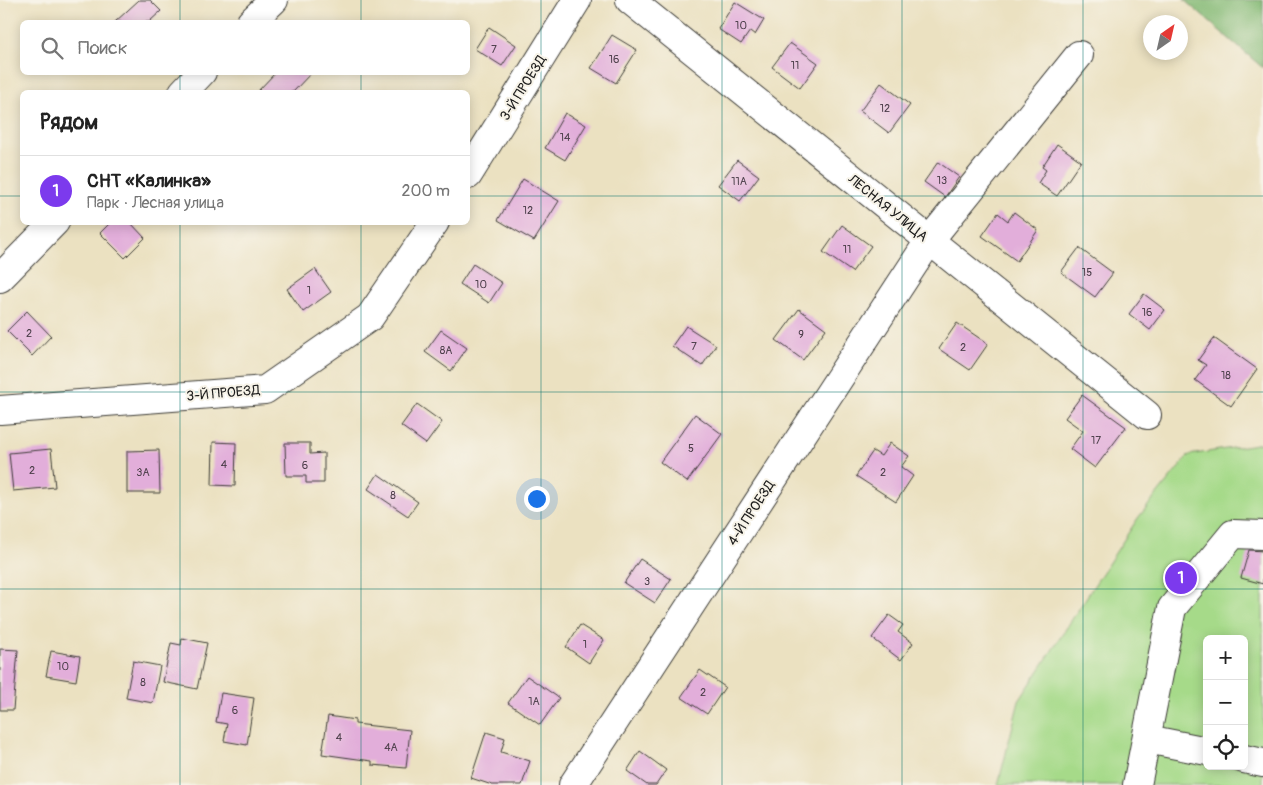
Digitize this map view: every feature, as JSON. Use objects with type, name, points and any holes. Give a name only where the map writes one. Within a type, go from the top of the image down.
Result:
[{"type":"street","points":[[254,20],[274,0]]},
{"type":"street","name":"3-Й ПРОЕЗД","points":[[470,172],[577,0]]},
{"type":"street","name":"ЛЕСНАЯ УЛИЦА","points":[[630,0],[1148,415]]},
{"type":"street","name":"4-Й ПРОЕЗД","points":[[573,785],[929,241],[1079,55]]},
{"type":"street","points":[[184,90],[199,75]]},
{"type":"street","points":[[0,278],[52,225]]},
{"type":"street","name":"3-Й ПРОЕЗД","points":[[0,410],[265,390],[370,317],[433,225]]},
{"type":"street","points":[[1137,785],[1148,739],[1172,608],[1233,534],[1263,535]]},
{"type":"street","points":[[1148,739],[1203,750]]},
{"type":"street","points":[[1248,760],[1263,763]]},
{"type":"green space","points":[[1184,0],[1263,0],[1263,68]]},
{"type":"green space","points":[[1263,443],[1263,785],[998,785],[1019,701],[1138,518],[1189,455]]},
{"type":"building","points":[[139,0],[150,0],[161,11],[151,20],[117,20]]},
{"type":"building","points":[[735,2],[764,20],[755,35],[750,31],[741,44],[718,29]]},
{"type":"building","points":[[489,27],[516,45],[502,66],[475,49]]},
{"type":"building","points":[[612,35],[637,50],[616,83],[591,68]]},
{"type":"building","points":[[790,43],[818,63],[800,88],[772,67]]},
{"type":"building","points":[[273,75],[309,75],[295,90],[259,90]]},
{"type":"building","points":[[881,83],[910,105],[889,133],[860,111]]},
{"type":"building","points":[[565,113],[586,125],[565,160],[545,148]]},
{"type":"building","points":[[1057,144],[1081,161],[1057,196],[1038,183],[1046,170],[1042,167]]},
{"type":"building","points":[[737,160],[759,176],[740,201],[718,185]]},
{"type":"building","points":[[938,162],[959,177],[945,197],[924,182]]},
{"type":"building","points":[[523,179],[559,201],[534,241],[498,220]]},
{"type":"building","points":[[1014,212],[1038,230],[1017,261],[982,236],[998,213],[1008,221]]},
{"type":"building","points":[[108,225],[133,225],[145,238],[125,258],[100,233]]},
{"type":"building","points":[[842,225],[871,246],[852,272],[823,252]]},
{"type":"building","points":[[1079,248],[1113,273],[1095,297],[1061,272]]},
{"type":"building","points":[[473,264],[502,283],[489,303],[460,284]]},
{"type":"building","points":[[315,269],[331,292],[303,312],[287,289]]},
{"type":"building","points":[[1144,294],[1165,310],[1150,330],[1129,314]]},
{"type":"building","points":[[799,309],[826,329],[803,360],[776,340]]},
{"type":"building","points":[[27,311],[51,336],[32,356],[7,331]]},
{"type":"building","points":[[957,323],[988,344],[970,370],[939,349]]},
{"type":"building","points":[[686,326],[716,345],[702,366],[672,346]]},
{"type":"building","points":[[441,330],[467,348],[451,371],[425,352]]},
{"type":"building","points":[[1214,338],[1257,369],[1231,406],[1195,380],[1206,365],[1198,360]]},
{"type":"building","points":[[1082,395],[1126,427],[1095,468],[1070,449],[1083,431],[1065,418]]},
{"type":"building","points":[[417,404],[442,422],[426,444],[401,426]]},
{"type":"building","points":[[695,414],[722,434],[687,482],[660,462]]},
{"type":"building","points":[[213,442],[236,443],[235,486],[212,485]]},
{"type":"building","points":[[285,443],[310,443],[310,454],[324,453],[324,483],[306,483],[306,476],[286,476]]},
{"type":"building","points":[[890,443],[909,456],[901,467],[913,476],[896,502],[856,476],[873,451],[881,456]]},
{"type":"building","points":[[51,449],[55,487],[13,491],[9,453]]},
{"type":"building","points":[[159,450],[160,493],[127,493],[127,451]]},
{"type":"building","points":[[378,474],[418,502],[408,516],[368,489]]},
{"type":"building","points":[[1249,550],[1263,551],[1263,584],[1241,578]]},
{"type":"building","points":[[640,559],[671,579],[655,603],[624,583]]},
{"type":"building","points":[[889,615],[903,625],[898,632],[913,643],[901,660],[872,638]]},
{"type":"building","points":[[580,625],[604,640],[589,663],[566,647]]},
{"type":"building","points":[[182,638],[207,643],[197,689],[163,682],[171,643],[181,645]]},
{"type":"building","points":[[0,649],[18,650],[13,710],[0,710]]},
{"type":"building","points":[[51,651],[80,656],[76,681],[46,676]]},
{"type":"building","points":[[133,661],[160,666],[153,703],[126,698]]},
{"type":"building","points":[[700,670],[725,687],[707,714],[681,697]]},
{"type":"building","points":[[527,676],[559,698],[540,725],[508,703]]},
{"type":"building","points":[[221,693],[254,698],[247,745],[224,741],[227,724],[216,722]]},
{"type":"building","points":[[328,716],[355,720],[355,724],[410,730],[406,768],[372,765],[372,761],[322,754]]},
{"type":"building","points":[[486,732],[505,738],[501,752],[530,761],[522,785],[492,785],[471,778]]},
{"type":"building","points":[[640,751],[666,770],[656,785],[647,785],[627,771]]},
{"type":"place","name":"СНТ «Калинка»","points":[[1181,578]]}]
